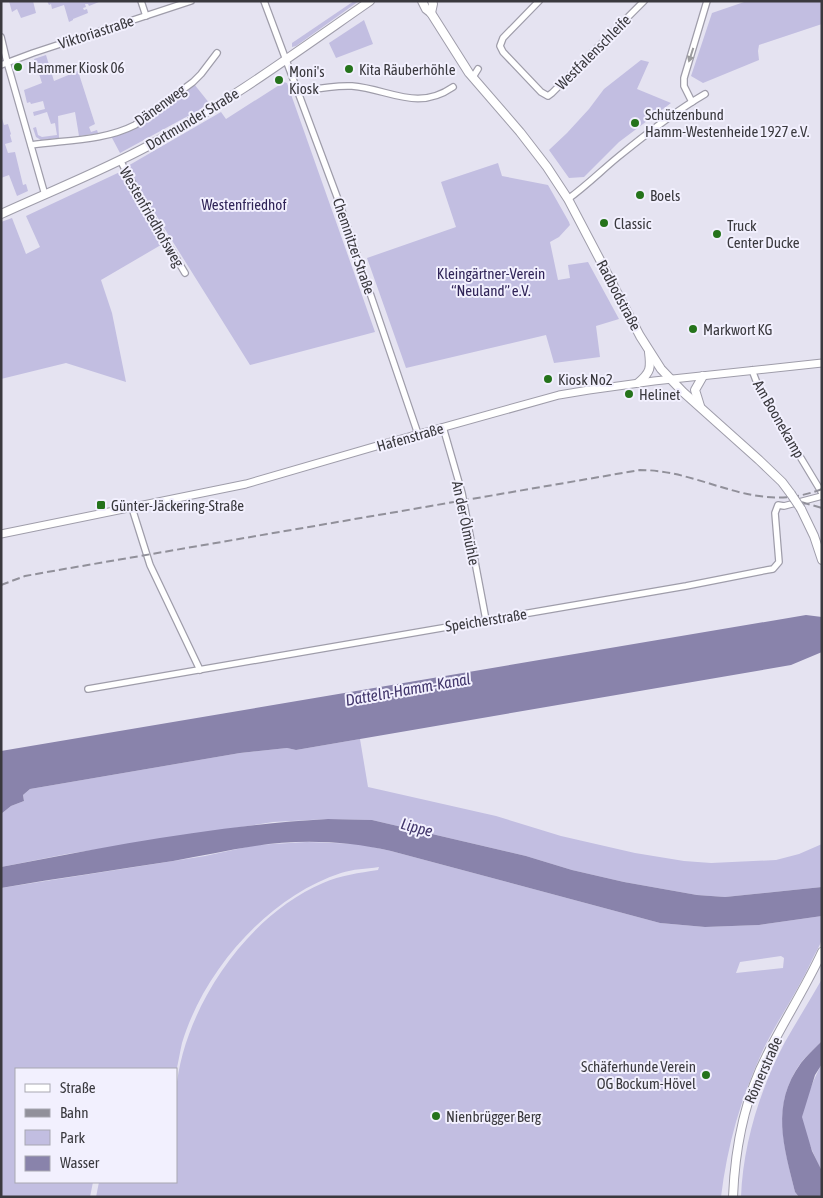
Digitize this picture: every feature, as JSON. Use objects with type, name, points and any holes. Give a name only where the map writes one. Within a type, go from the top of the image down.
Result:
[{"type":"main road","name":"Dortmunder Straße","points":[[1,214],[120,160],[200,116],[370,1]]},
{"type":"main road","name":"Radbodstraße","points":[[422,1],[456,54],[520,132],[547,167],[568,199],[649,350],[669,379],[782,482],[801,509],[814,536],[821,558]]},
{"type":"main road","points":[[431,13],[432,1]]},
{"type":"main road","points":[[638,383],[645,377],[650,368],[649,350]]},
{"type":"main road","points":[[700,408],[695,390],[703,376]]},
{"type":"main road","name":"Römerstraße","points":[[732,1197],[739,1136],[748,1103],[767,1054],[810,978],[822,952]]},
{"type":"street","points":[[141,1],[146,16]]},
{"type":"street","name":"Viktoriastraße","points":[[4,63],[191,1]]},
{"type":"street","points":[[264,1],[285,60]]},
{"type":"street","name":"Westfalenschleife","points":[[539,1],[504,38],[500,46],[540,92],[548,96],[644,1]]},
{"type":"street","points":[[692,102],[684,86],[684,78],[707,1]]},
{"type":"street","points":[[1,37],[4,63],[31,145],[44,195]]},
{"type":"street","name":"Dänenweg","points":[[31,145],[106,135],[135,125],[193,82],[218,53]]},
{"type":"street","name":"Chemnitzer Straße","points":[[285,60],[339,202],[418,434]]},
{"type":"street","points":[[473,77],[478,69]]},
{"type":"street","points":[[298,92],[350,86],[407,99],[419,99],[431,98],[444,93],[452,87]]},
{"type":"street","points":[[568,199],[665,120],[705,94]]},
{"type":"street","name":"Westenfriedhofsweg","points":[[120,160],[185,273]]},
{"type":"street","name":"Hafenstraße","points":[[1,534],[246,484],[559,395],[669,379],[822,363]]},
{"type":"street","name":"Am Boonekamp","points":[[752,370],[757,383],[822,495]]},
{"type":"street","name":"An der Ölmühle","points":[[443,427],[462,493],[486,620]]},
{"type":"street","name":"Speicherstraße","points":[[88,689],[686,586],[773,569],[780,558],[775,513],[778,505],[784,506],[822,495]]},
{"type":"street","points":[[132,508],[150,565],[200,670]]},
{"type":"green space","points":[[9,1],[33,1],[36,13],[21,18],[17,9],[12,12]]},
{"type":"green space","points":[[47,1],[99,2],[89,6],[85,4],[86,7],[83,8],[84,10],[87,9],[88,13],[69,22],[64,5],[52,9],[51,4],[49,5]]},
{"type":"green space","points":[[354,1],[359,1],[292,47],[292,43]]},
{"type":"green space","points":[[747,1],[822,1],[822,24],[759,45],[759,60],[703,83],[691,76],[712,13]]},
{"type":"green space","points":[[364,20],[373,44],[336,58],[329,43]]},
{"type":"green space","points":[[46,55],[54,81],[78,71],[95,124],[89,127],[91,132],[97,130],[98,133],[79,136],[75,112],[58,116],[59,138],[41,140],[36,137],[33,128],[36,127],[38,135],[42,137],[57,135],[55,123],[51,124],[47,112],[34,116],[33,112],[45,109],[43,101],[27,103],[24,90],[42,83],[34,59]]},
{"type":"green space","points":[[641,60],[649,62],[637,89],[671,103],[619,142],[584,177],[569,178],[549,150],[589,109],[604,89]]},
{"type":"green space","name":"Westenfriedhof","points":[[284,82],[287,83],[375,332],[250,365],[126,167],[221,112],[226,119]]},
{"type":"green space","points":[[194,84],[210,104],[120,153],[111,136],[132,129]]},
{"type":"green space","points":[[1,115],[4,125],[8,124],[11,134],[12,142],[5,144],[8,153],[15,152],[23,185],[26,184],[28,191],[17,196],[9,175],[1,178]]},
{"type":"green space","name":"Kleingärtner-Verein “Neuland” e.V.","points":[[498,163],[502,176],[548,185],[570,225],[559,237],[550,242],[558,280],[570,278],[568,265],[588,262],[619,319],[596,326],[600,357],[554,363],[546,335],[406,368],[367,258],[456,227],[441,182]]},
{"type":"green space","points":[[122,171],[166,242],[101,280],[112,313],[126,382],[66,363],[1,379],[1,222],[12,218],[26,254],[40,247],[26,216]]},
{"type":"green space","points":[[360,739],[368,787],[496,816],[561,836],[635,853],[684,861],[711,863],[776,860],[799,854],[822,844],[822,887],[725,897],[697,895],[624,882],[572,870],[526,856],[372,820],[328,819],[273,822],[67,854],[1,867],[1,814],[11,806],[24,801],[23,795],[30,789],[240,753],[287,748],[296,750]]},
{"type":"green space","points":[[307,842],[359,844],[660,923],[705,927],[759,925],[822,916],[822,939],[801,983],[763,1050],[755,1068],[731,1140],[721,1197],[96,1197],[99,1183],[178,1183],[178,1079],[181,1060],[191,1028],[206,998],[224,968],[245,941],[269,917],[295,898],[330,880],[378,870],[379,867],[341,873],[314,884],[288,899],[264,918],[223,963],[206,989],[192,1016],[182,1043],[177,1068],[15,1068],[15,1183],[93,1183],[90,1197],[1,1197],[1,888],[205,856],[256,845]],"holes":[[[781,956],[784,958],[783,968],[736,973],[740,962]]]},
{"type":"green space","points":[[822,979],[822,1041],[802,1061],[791,1080],[785,1095],[783,1111],[784,1142],[795,1192],[799,1197],[741,1197],[742,1177],[749,1137],[768,1079],[785,1042]]},
{"type":"green space","points":[[822,1064],[822,1171],[803,1126],[802,1114],[809,1091]]},
{"type":"water","name":"Datteln-Hamm-Kanal","points":[[806,615],[822,617],[822,652],[791,665],[296,750],[287,748],[240,753],[30,789],[23,795],[24,801],[11,806],[1,814],[1,751]]},
{"type":"water","points":[[328,819],[372,820],[526,856],[572,870],[624,882],[697,895],[725,897],[822,887],[822,916],[759,925],[705,927],[660,923],[391,851],[323,842],[289,842],[255,846],[1,888],[1,867],[205,831]]},
{"type":"water","points":[[822,1041],[822,1064],[815,1075],[802,1117],[812,1151],[822,1171],[822,1197],[799,1197],[795,1192],[784,1142],[782,1126],[785,1095],[791,1079],[803,1060]]},
{"type":"railway","points":[[1,585],[25,576],[47,572],[640,470],[664,472],[752,495],[774,497],[797,496],[822,489]]},
{"type":"railway","points":[[790,501],[822,508]]},
{"type":"place","name":"Hammer Kiosk 06","points":[[18,67]]},
{"type":"place","name":"Kita Räuberhöhle","points":[[349,69]]},
{"type":"place","name":"Moni's Kiosk","points":[[279,80]]},
{"type":"place","name":"Schützenbund Hamm-Westenheide 1927 e.V.","points":[[635,123]]},
{"type":"place","name":"Boels","points":[[640,195]]},
{"type":"place","name":"Classic","points":[[604,223]]},
{"type":"place","name":"Truck Center Ducke","points":[[717,234]]},
{"type":"place","name":"Markwort KG","points":[[693,329]]},
{"type":"place","name":"Kiosk No2","points":[[548,379]]},
{"type":"place","name":"Helinet","points":[[629,394]]},
{"type":"place","name":"Günter-Jäckering-Straße","points":[[101,505]]},
{"type":"place","name":"Schäferhunde Verein OG Bockum-Hövel","points":[[706,1075]]},
{"type":"place","name":"Nienbrügger Berg","points":[[436,1116]]},
{"type":"water label","name":"Lippe","points":[[417,827]]}]
